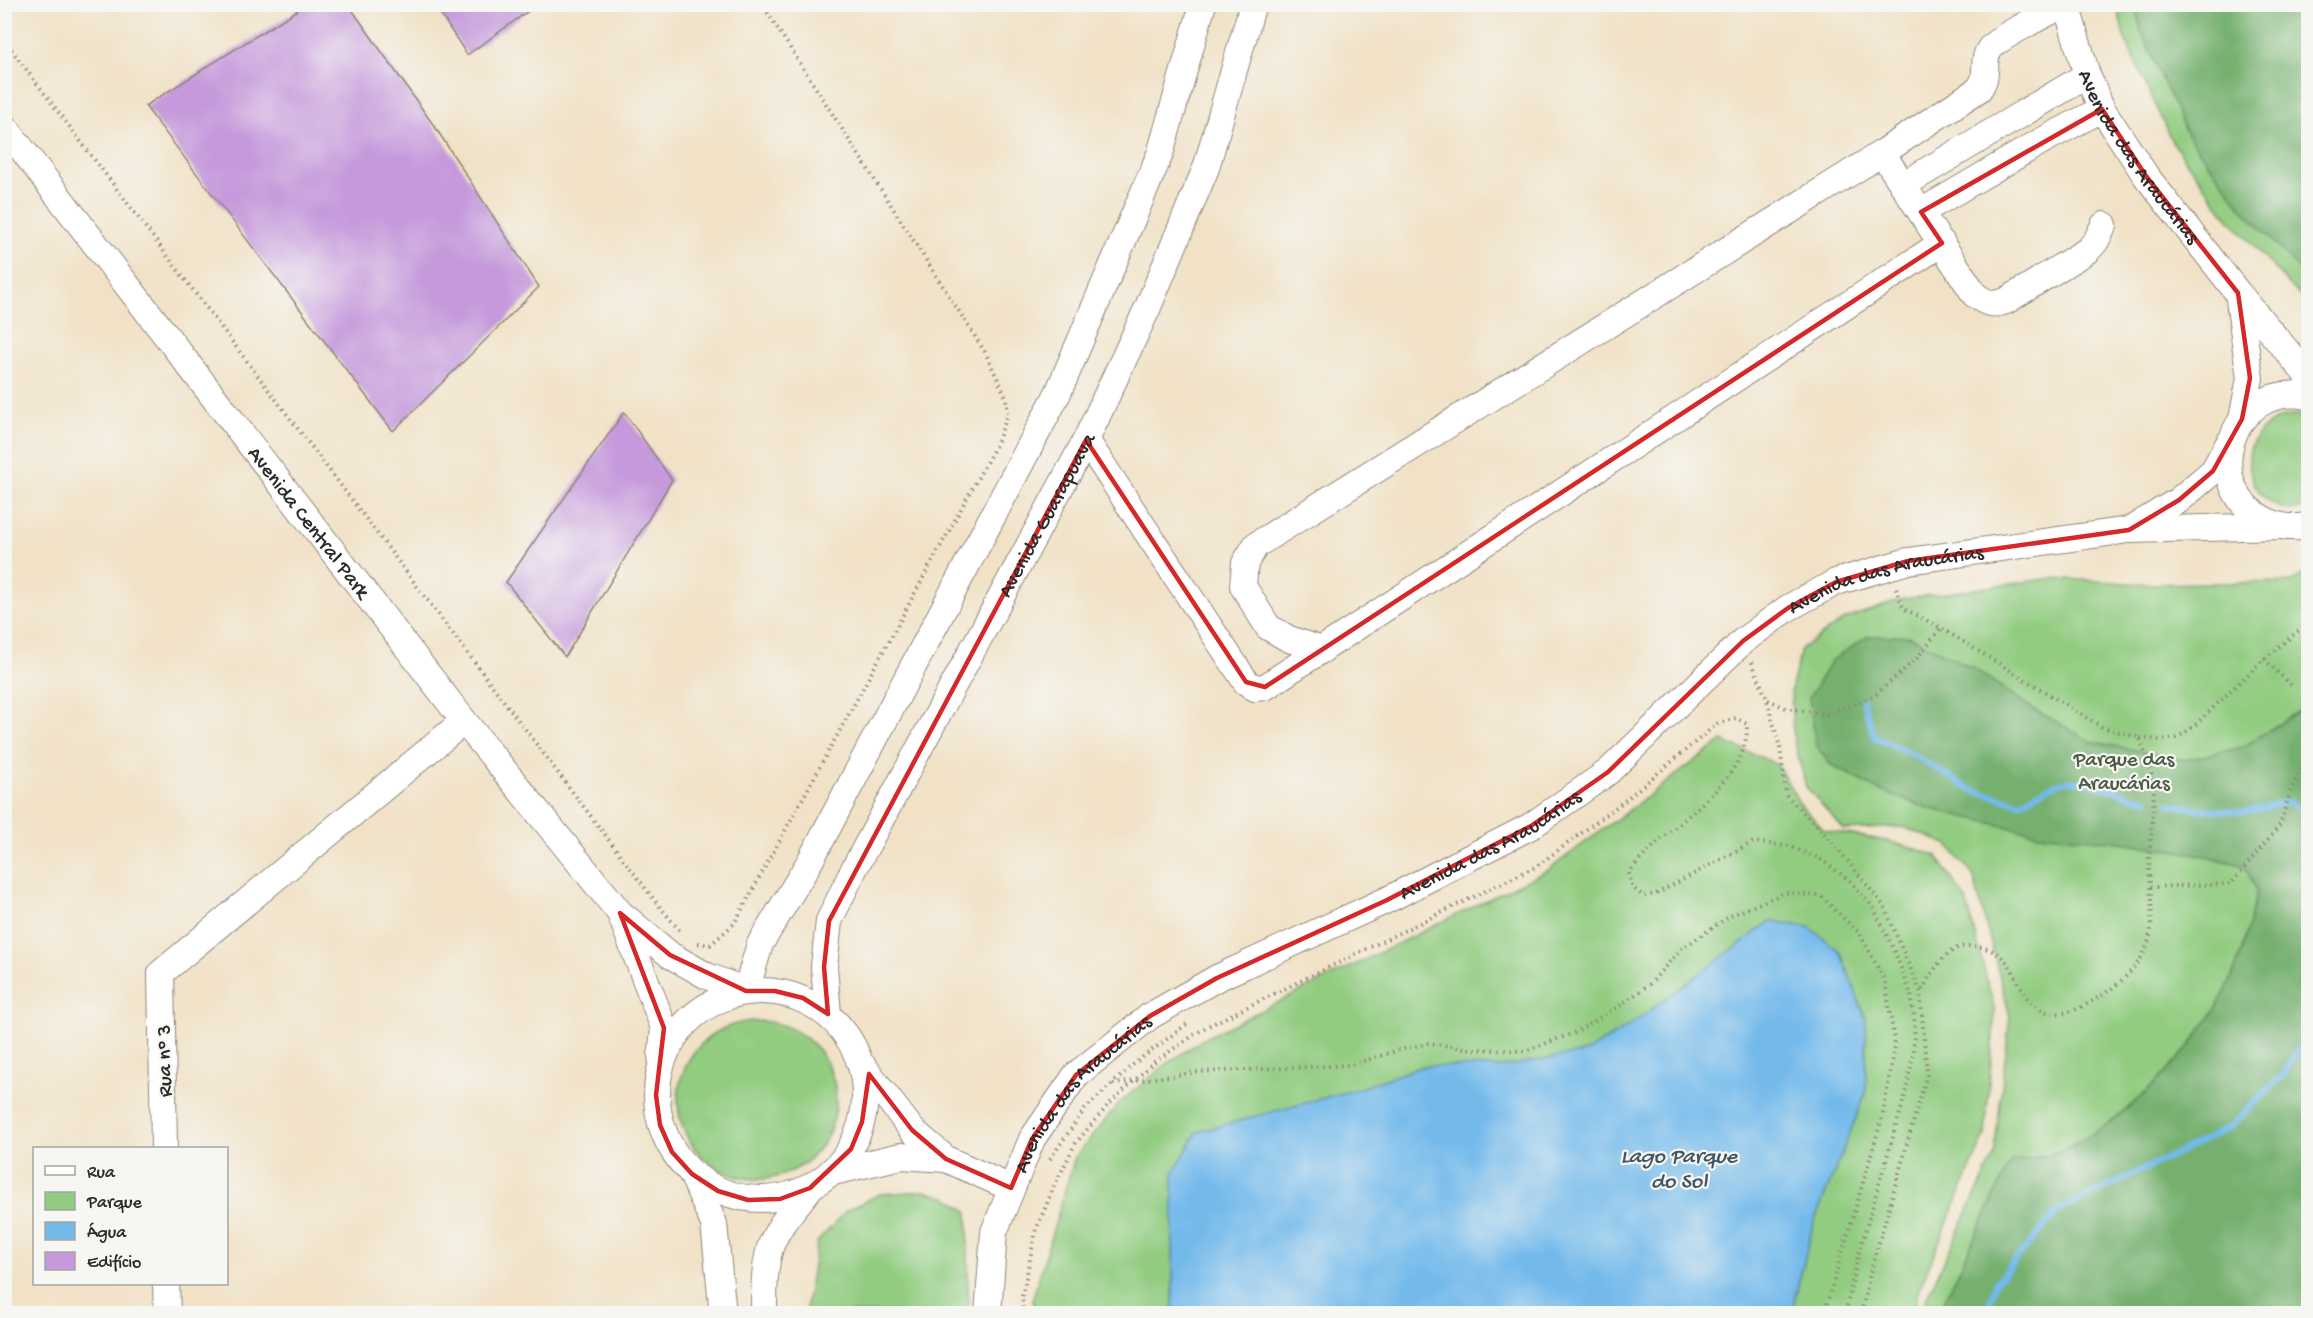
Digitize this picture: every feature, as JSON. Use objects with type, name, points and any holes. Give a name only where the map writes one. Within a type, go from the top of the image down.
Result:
[{"type":"street","points":[[746,991],[760,944],[809,863],[1058,393],[1160,154],[1203,4]]},
{"type":"street","name":"Avenida Guarapuava","points":[[828,1014],[824,967],[829,921],[854,869],[1086,440],[1148,307],[1206,168],[1253,4]]},
{"type":"street","points":[[1322,650],[1289,639],[1268,627],[1261,617],[1243,586],[1245,563],[1256,545],[1882,153],[1979,89],[1986,77],[1986,55],[1995,43],[2065,4]]},
{"type":"street","name":"Avenida das Araucárias","points":[[2065,4],[2087,75],[2102,109],[2146,176],[2238,293],[2308,376]]},
{"type":"street","points":[[1903,185],[2087,75]]},
{"type":"street","points":[[1921,212],[2040,142],[2102,109]]},
{"type":"street","points":[[2021,114],[2040,142]]},
{"type":"street","name":"Avenida Central Park","points":[[4,126],[464,721],[620,913]]},
{"type":"street","points":[[1882,153],[1976,295],[1984,302],[1995,305],[2006,302],[2088,250],[2096,241],[2103,225]]},
{"type":"street","points":[[1086,440],[1246,682],[1255,688],[1265,687],[1942,243]]},
{"type":"street","name":"Avenida das Araucárias","points":[[2238,293],[2250,378],[2227,460],[2231,483],[2242,503],[2260,518],[2281,526]]},
{"type":"street","name":"Avenida das Araucárias","points":[[2129,530],[2179,500],[2213,471],[2237,428],[2257,405],[2277,396],[2297,394],[2308,396]]},
{"type":"street","name":"Avenida das Araucárias","points":[[988,1314],[994,1232],[1032,1139],[1076,1075],[1150,1016],[1217,978],[1387,900],[1532,826],[1608,772],[1743,640],[1788,608],[1836,582],[1908,561],[2129,530],[2308,525]]},
{"type":"street","name":"Rua nº 3","points":[[164,1147],[161,973],[464,721]]},
{"type":"street","points":[[620,913],[670,955],[707,976],[746,991]]},
{"type":"street","points":[[620,913],[664,1028],[656,1095],[660,1125],[672,1152],[692,1174],[718,1191],[748,1200],[780,1199],[810,1188],[832,1172],[851,1149],[862,1122],[866,1094],[862,1064]]},
{"type":"street","points":[[660,1066],[673,1038],[693,1016],[717,1000],[746,991],[775,991],[804,998],[828,1014],[849,1037],[862,1064],[912,1130],[946,1159],[1011,1188]]},
{"type":"street","points":[[832,1172],[902,1156],[946,1159]]},
{"type":"street","points":[[692,1174],[714,1224],[723,1314]]},
{"type":"street","points":[[764,1314],[764,1289],[770,1247],[784,1223],[810,1188]]},
{"type":"street","points":[[166,1285],[167,1314]]},
{"type":"path","points":[[688,941],[710,945],[734,924],[997,443],[1008,414],[1006,397],[985,352],[762,4]]},
{"type":"path","points":[[4,40],[681,933]]},
{"type":"path","points":[[1895,582],[1902,608],[1941,628],[2102,727],[2140,738],[2162,740],[2177,738],[2193,727],[2264,659],[2308,623]]},
{"type":"path","points":[[1767,700],[1786,708],[1827,714],[1863,700],[1878,693],[1917,658],[1941,628]]},
{"type":"path","points":[[1743,664],[1750,657],[1767,700],[1780,748],[1786,795],[1833,843],[1884,906],[1920,992],[1927,1074],[1870,1274],[1861,1314]]},
{"type":"path","points":[[2264,659],[2291,685]]},
{"type":"path","points":[[1023,1314],[1022,1297],[1036,1230],[1075,1144],[1108,1105],[1154,1062],[1206,1027],[1538,866],[1623,802],[1717,724],[1736,718],[1747,724],[1748,736],[1739,760],[1718,787],[1640,858],[1629,873],[1632,887],[1642,896],[1656,894],[1753,843],[1788,846],[1819,858],[1850,881],[1873,907],[1895,952],[1911,995],[1915,1024],[1913,1054],[1906,1092],[1858,1256],[1845,1314]]},
{"type":"path","points":[[1920,992],[1945,956],[1965,945],[1983,947],[2001,955],[2013,968],[2030,1002],[2047,1012],[2066,1013],[2088,1004],[2108,991],[2133,968],[2147,946],[2152,923],[2149,863],[2153,783],[2140,738]]},
{"type":"path","points":[[2150,887],[2231,884],[2280,825],[2290,793],[2308,757]]},
{"type":"path","points":[[1113,1084],[1198,1072],[1351,1065],[1429,1043],[1472,1049],[1526,1052],[1574,1033],[1618,1007],[1651,983],[1680,950],[1730,916],[1784,893],[1821,896],[1860,934],[1885,981],[1895,1045],[1882,1118],[1824,1314]]},
{"type":"path","points":[[1049,1161],[1085,1109],[1135,1063],[1188,1023]]},
{"type":"highlighted area","points":[[2102,109],[2146,176],[2238,293],[2250,378],[2242,419],[2213,471],[2179,500],[2129,530],[1908,561],[1836,582],[1788,608],[1743,641],[1608,772],[1531,826],[1387,900],[1217,978],[1150,1016],[1076,1075],[1032,1139],[1011,1188],[946,1159],[912,1130],[869,1074],[862,1122],[851,1149],[810,1188],[780,1199],[748,1200],[718,1191],[692,1174],[672,1152],[660,1125],[656,1095],[664,1028],[620,913],[670,955],[746,991],[775,991],[803,998],[828,1014],[824,967],[829,921],[1086,440],[1246,682],[1265,687],[1942,243],[1921,212]]},
{"type":"green space","points":[[2117,5],[2308,5],[2308,305],[2229,219],[2172,142],[2124,37]]},
{"type":"green space","points":[[2135,5],[2308,5],[2308,279],[2242,208],[2186,133],[2141,31]]},
{"type":"green space","points":[[2296,414],[2308,416],[2308,507],[2288,509],[2271,503],[2258,490],[2251,473],[2249,455],[2256,437],[2271,423]]},
{"type":"green space","name":"Parque das Araucárias","points":[[2308,571],[2308,1313],[1926,1313],[1925,1301],[1994,1156],[2010,1016],[1973,875],[1947,844],[1903,827],[1844,830],[1806,787],[1793,735],[1791,691],[1801,649],[1845,619],[1903,599],[2053,578],[2142,584],[2292,582]]},
{"type":"green space","points":[[1868,636],[1909,636],[1973,668],[2035,710],[2090,741],[2184,760],[2243,747],[2308,705],[2308,1313],[1944,1313],[1943,1304],[2011,1161],[2059,1152],[2087,1138],[2109,1123],[2171,1067],[2206,1024],[2232,976],[2257,890],[2244,866],[2202,855],[2120,842],[2038,834],[1931,809],[1878,790],[1830,764],[1816,745],[1809,698],[1831,661]]},
{"type":"green space","points":[[1722,741],[1777,764],[1800,804],[1824,830],[1887,841],[1936,855],[1966,900],[1995,1011],[1985,1135],[1917,1294],[1917,1313],[1034,1314],[1033,1297],[1075,1157],[1119,1103],[1164,1066],[1203,1039],[1548,870]]},
{"type":"green space","points":[[757,1021],[772,1022],[787,1027],[801,1034],[813,1044],[823,1056],[830,1070],[835,1085],[835,1115],[830,1130],[823,1144],[813,1156],[801,1166],[787,1173],[772,1178],[757,1179],[742,1178],[727,1173],[713,1166],[701,1156],[691,1144],[684,1130],[679,1115],[678,1100],[679,1085],[684,1070],[691,1056],[701,1044],[713,1034],[727,1027],[742,1022]]},
{"type":"green space","points":[[925,1191],[948,1198],[968,1212],[968,1313],[805,1313],[817,1242],[847,1210],[880,1194]]},
{"type":"water","name":"Lago Parque do Sol","points":[[1771,921],[1809,927],[1840,951],[1866,1019],[1866,1093],[1813,1225],[1791,1313],[1173,1313],[1173,1174],[1197,1132],[1357,1089],[1423,1066],[1502,1067],[1586,1052],[1630,1025]]},
{"type":"building","points":[[307,4],[348,4],[437,130],[539,287],[393,431],[145,106]]},
{"type":"building","points":[[434,4],[538,4],[467,55]]},
{"type":"building","points":[[624,412],[672,480],[565,657],[506,582]]},
{"type":"waterway","points":[[1863,701],[1875,738],[1909,752],[1971,790],[2020,803],[2053,785],[2073,781],[2094,784],[2147,800]]},
{"type":"waterway","points":[[2169,804],[2244,812],[2289,802],[2308,812]]},
{"type":"waterway","points":[[1986,1314],[1996,1282],[2058,1211],[2229,1128],[2285,1073],[2308,1033]]}]
